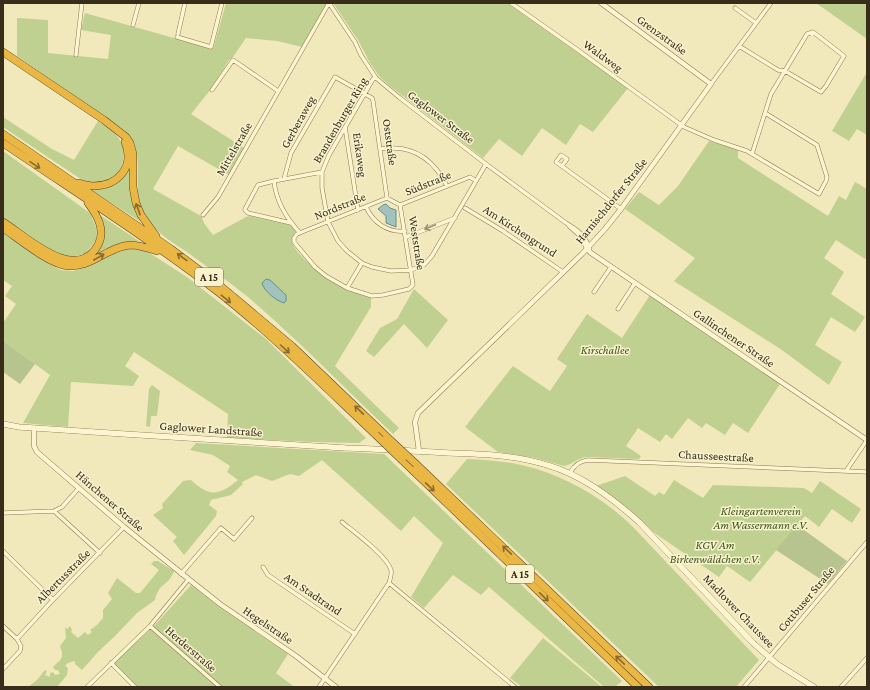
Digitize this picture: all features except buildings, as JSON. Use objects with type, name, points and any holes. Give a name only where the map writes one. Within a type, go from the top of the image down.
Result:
[{"type":"highway","points":[[3,52],[126,137],[130,143],[133,154],[133,187],[136,203],[144,221],[159,241]]},
{"type":"highway","points":[[3,56],[16,60]]},
{"type":"highway","points":[[71,181],[92,186],[107,185],[119,178],[126,166],[127,154],[125,144],[114,128]]},
{"type":"highway","name":"A 15","points":[[3,134],[159,241],[218,284],[263,320],[416,464],[648,687]]},
{"type":"highway","name":"A 15","points":[[3,143],[165,254],[256,323],[332,393],[638,687]]},
{"type":"highway","points":[[3,222],[55,256],[68,261],[80,259],[86,257],[93,251],[100,241],[101,236],[100,224],[97,216],[86,199]]},
{"type":"highway","points":[[3,228],[44,256],[64,265],[83,265],[112,250],[129,246],[141,246],[165,254]]},
{"type":"main road","name":"Gaglower Landstraße","points":[[3,424],[19,428],[419,451]]},
{"type":"main road","name":"Madlower Chaussee","points":[[419,451],[519,458],[545,464],[570,473],[624,508],[753,643],[787,670],[814,687]]},
{"type":"street","points":[[76,55],[82,3]]},
{"type":"street","points":[[133,25],[139,3]]},
{"type":"street","points":[[185,3],[178,36],[211,47],[222,3]]},
{"type":"street","name":"Gaglower Straße","points":[[329,3],[355,42],[361,55],[376,78],[486,164],[566,223],[579,235],[589,249]]},
{"type":"street","name":"Mittelstraße","points":[[203,215],[218,197],[329,3]]},
{"type":"street","name":"Waldweg","points":[[511,3],[682,126],[714,140],[742,148],[819,194],[827,176],[817,145],[765,113]]},
{"type":"street","name":"Grenzstraße","points":[[601,3],[711,84]]},
{"type":"street","name":"Harnischdorfer Straße","points":[[419,451],[415,422],[418,413],[563,272],[589,249],[621,209],[771,3]]},
{"type":"street","points":[[735,8],[756,23]]},
{"type":"street","points":[[739,46],[778,70],[785,71],[821,92],[844,56],[813,32],[809,32],[807,34],[785,71],[771,94],[752,154]]},
{"type":"street","points":[[212,90],[233,60],[278,91]]},
{"type":"street","name":"Gerberaweg","points":[[284,179],[291,153],[334,77],[364,94]]},
{"type":"street","name":"Brandenburger Ring","points":[[376,78],[373,79],[346,127],[328,155],[322,172],[322,188],[328,222],[332,232],[342,246],[354,258],[362,263],[384,270],[398,271],[419,268],[428,261],[486,164]]},
{"type":"street","name":"Oststraße","points":[[364,94],[374,101],[388,198]]},
{"type":"street","name":"Erikaweg","points":[[346,127],[358,210]]},
{"type":"street","points":[[380,149],[392,147],[416,152],[432,163],[440,173],[447,186]]},
{"type":"street","points":[[562,166],[621,209]]},
{"type":"street","points":[[291,223],[248,213],[245,209],[258,185],[322,172]]},
{"type":"street","name":"Südstraße","points":[[388,198],[400,205],[470,177],[476,181]]},
{"type":"street","points":[[274,181],[281,205],[291,223],[300,233],[295,236],[294,242],[315,267],[326,276],[347,288],[362,263]]},
{"type":"street","name":"Nordstraße","points":[[300,233],[388,198]]},
{"type":"street","name":"Weststraße","points":[[347,288],[372,296],[409,289],[413,285],[400,205]]},
{"type":"street","points":[[366,207],[374,220],[379,224],[392,230],[405,231]]},
{"type":"street","name":"Am Kirchengrund","points":[[465,208],[503,231],[563,272]]},
{"type":"street","points":[[406,237],[455,218]]},
{"type":"street","name":"Gallinchener Straße","points":[[589,249],[611,267],[867,440]]},
{"type":"street","points":[[594,292],[611,267]]},
{"type":"street","points":[[618,309],[635,283]]},
{"type":"street","name":"Hänchener Straße","points":[[34,428],[34,446],[37,452],[188,580]]},
{"type":"street","points":[[846,471],[867,440]]},
{"type":"street","name":"Chausseestraße","points":[[570,473],[580,461],[588,460],[867,472]]},
{"type":"street","points":[[3,513],[54,511],[62,507],[79,488]]},
{"type":"street","points":[[54,511],[100,553]]},
{"type":"street","points":[[181,574],[221,528],[234,539],[252,518]]},
{"type":"street","points":[[319,687],[390,583],[391,570],[388,564],[377,552],[342,522]]},
{"type":"street","name":"Albertusstraße","points":[[17,639],[124,527]]},
{"type":"street","name":"Cottbuser Straße","points":[[744,687],[867,542]]},
{"type":"street","points":[[3,551],[53,600]]},
{"type":"street","name":"Am Stadtrand","points":[[263,567],[268,575],[355,634]]},
{"type":"street","name":"Herderstraße","points":[[87,687],[150,626],[188,580]]},
{"type":"street","name":"Hegelstraße","points":[[188,580],[220,604],[296,656],[336,687]]},
{"type":"street","points":[[390,583],[515,687]]},
{"type":"street","points":[[3,626],[17,639],[21,646],[20,651],[3,669]]},
{"type":"street","name":"Herderstraße","points":[[150,626],[220,687]]},
{"type":"street","points":[[841,687],[867,658]]},
{"type":"street","points":[[111,663],[135,687]]},
{"type":"green space","points":[[226,3],[325,3],[326,5],[302,47],[277,41],[246,38],[233,57],[229,60],[211,89],[191,114],[244,148],[229,175],[178,146],[153,189],[201,216],[204,223],[213,235],[250,216],[290,225],[296,231],[292,239],[294,247],[311,265],[336,284],[349,290],[371,296],[371,307],[335,366],[399,428],[393,434],[267,313],[233,285],[173,243],[151,224],[144,213],[140,202],[138,191],[137,158],[131,138],[127,133],[17,56],[17,18],[48,20],[48,53],[108,59],[111,35],[81,30],[85,13],[213,49]]},
{"type":"green space","points":[[333,3],[507,3],[628,88],[593,132],[580,124],[566,145],[542,128],[522,156],[499,139],[483,158],[379,76],[370,63],[358,40]]},
{"type":"green space","points":[[816,3],[867,3],[867,39]]},
{"type":"green space","points":[[867,72],[867,135],[857,129],[849,141],[832,131]]},
{"type":"green space","points":[[3,117],[52,149],[74,160],[98,121],[115,134],[121,142],[124,156],[120,169],[111,179],[101,183],[82,180],[3,127]]},
{"type":"green space","points":[[709,141],[738,150],[738,158],[828,216],[839,196],[846,200],[855,182],[867,189],[867,257],[865,259],[836,240],[824,258],[844,272],[831,294],[865,317],[855,332],[831,317],[815,345],[842,362],[829,385],[782,350],[674,281],[695,258],[625,209],[639,192],[659,205],[678,186]]},
{"type":"green space","points":[[3,151],[90,213],[97,230],[96,240],[85,254],[70,257],[54,252],[3,218]]},
{"type":"green space","points":[[130,157],[130,182],[132,198],[141,222],[90,189],[107,188],[117,182],[121,178]]},
{"type":"green space","points":[[100,215],[142,243],[88,260],[94,254],[101,219]]},
{"type":"green space","points":[[3,233],[49,264],[61,270],[73,271],[90,266],[112,253],[125,249],[135,248],[148,252],[187,277],[266,339],[366,438],[359,443],[227,438],[228,414],[134,352],[125,366],[139,376],[133,386],[71,382],[68,427],[23,423],[50,375],[3,341],[3,323],[16,304],[5,296],[12,286],[3,280]]},
{"type":"green space","points":[[414,289],[448,320],[427,348],[404,324],[374,357],[366,351],[380,328],[397,319]]},
{"type":"green space","name":"Kirschallee","points":[[650,295],[780,384],[748,433],[733,423],[725,435],[706,423],[702,428],[688,418],[672,439],[666,434],[660,442],[638,428],[626,446],[641,456],[639,459],[586,457],[564,466],[535,458],[498,452],[465,427],[513,366],[550,391],[567,366],[557,359],[587,314],[622,338]]},
{"type":"green space","points":[[3,341],[35,364],[20,384],[3,372]]},
{"type":"green space","points":[[152,385],[160,391],[157,416],[151,416],[150,427],[146,426],[149,389]]},
{"type":"green space","points":[[196,443],[384,454],[622,681],[615,687],[604,687],[489,587],[481,595],[453,575],[424,608],[411,597],[443,543],[414,516],[401,531],[322,460],[299,476],[290,474],[272,481],[256,475],[242,482],[243,484],[231,495],[211,500],[209,505],[217,511],[216,516],[184,555],[173,541],[177,537],[153,515],[163,508],[162,504],[183,481],[191,480],[197,486],[209,492],[220,492],[238,480],[227,472],[230,466],[213,455],[190,450]]},
{"type":"green space","points":[[467,459],[488,460],[537,469],[567,481],[596,497],[634,528],[759,660],[736,687],[659,687],[446,484]]},
{"type":"green space","name":"Kleingartenverein Am Wassermann e.V.","points":[[625,476],[655,496],[659,492],[664,495],[674,480],[703,498],[713,485],[804,488],[812,493],[820,481],[861,509],[852,523],[832,509],[819,527],[805,516],[750,582],[727,566],[719,577],[653,532],[626,507],[596,486]]},
{"type":"green space","points":[[797,525],[847,561],[828,584],[776,550]]},
{"type":"green space","points":[[154,561],[158,561],[174,571],[172,576],[159,590],[155,600],[137,613],[82,670],[75,664],[75,661],[68,663],[65,666],[68,668],[67,675],[57,687],[28,687],[37,680],[45,670],[47,671],[45,675],[50,677],[50,673],[53,672],[55,675],[60,674],[58,670],[55,670],[53,667],[62,656],[60,646],[66,638],[65,627],[67,629],[70,626],[72,630],[71,632],[78,638],[85,632],[88,635],[92,632],[90,630],[103,618],[103,610],[112,599],[108,593],[117,578],[136,593],[140,593],[159,570],[151,564]]},
{"type":"green space","points":[[191,585],[219,607],[288,654],[276,673],[293,686],[292,687],[133,687],[111,665],[154,626]]},
{"type":"green space","points":[[543,638],[602,687],[522,687],[510,678]]},
{"type":"water","points":[[386,204],[390,208],[396,210],[396,227],[386,223],[386,216],[378,209]]},
{"type":"water","points":[[266,279],[270,280],[286,295],[286,301],[284,303],[267,292],[262,283]]},
{"type":"park label","name":"KGV Am Birkenwäldchen e.V.","points":[[715,552]]}]
